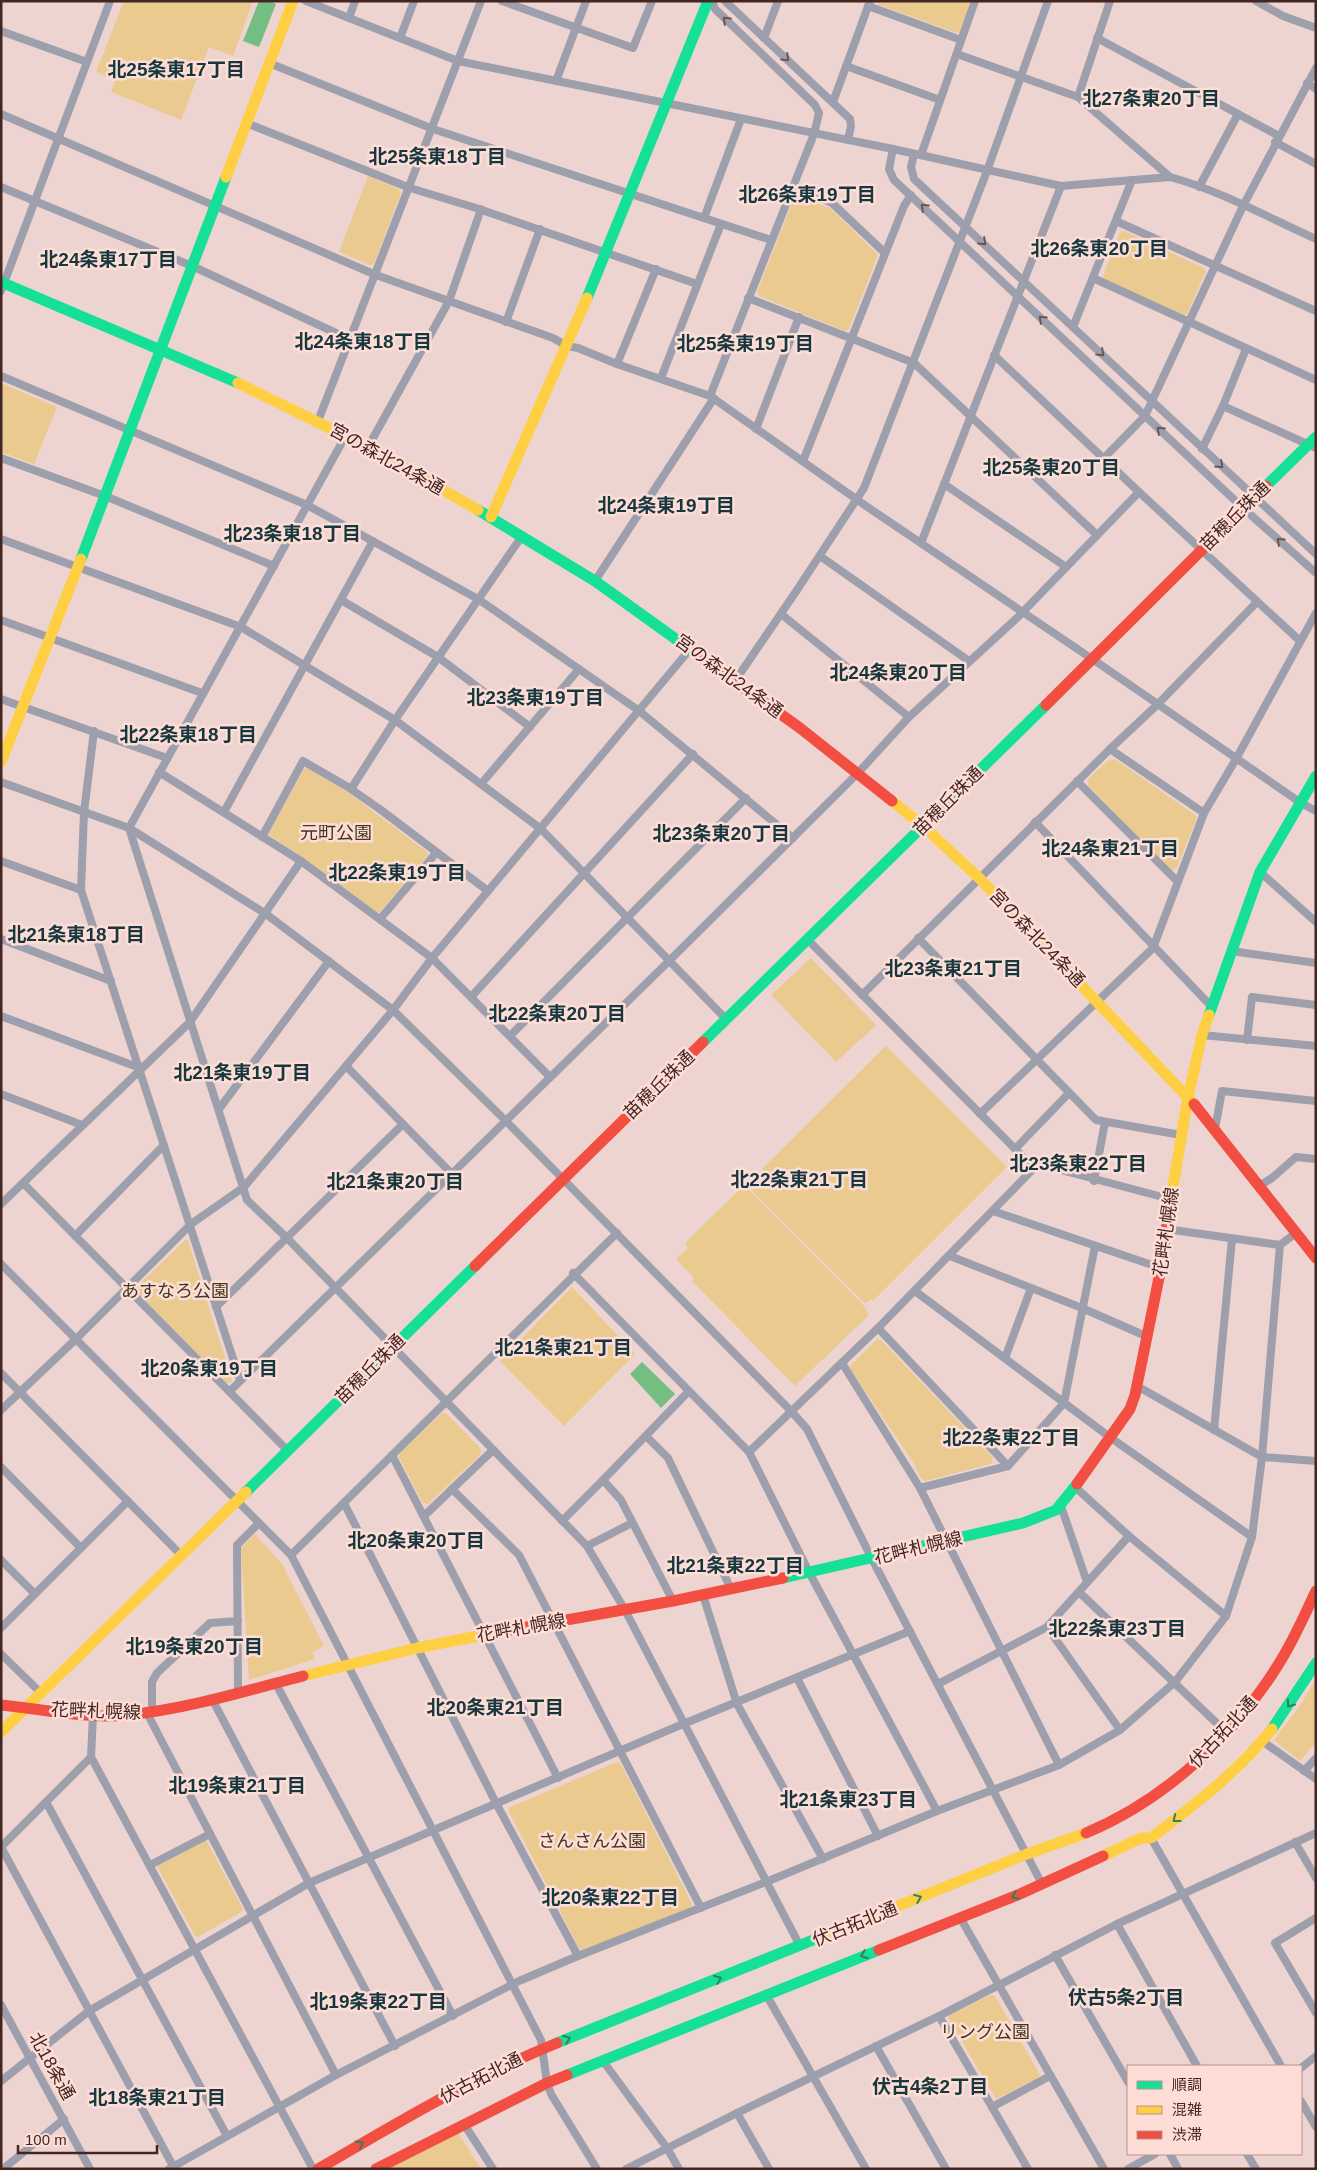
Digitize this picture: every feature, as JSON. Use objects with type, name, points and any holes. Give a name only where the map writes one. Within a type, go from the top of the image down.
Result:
[{"type":"street","points":[[1,762],[78,567],[269,62],[294,1]]},
{"type":"street","points":[[306,1],[458,61],[893,149],[1060,186],[1170,177]]},
{"type":"street","points":[[349,18],[356,1]]},
{"type":"street","points":[[400,38],[414,1]]},
{"type":"street","points":[[318,421],[433,129],[481,1]]},
{"type":"street","points":[[502,1],[633,48],[652,1]]},
{"type":"street","points":[[556,80],[586,1]]},
{"type":"street","points":[[491,517],[567,346],[708,1]]},
{"type":"street","points":[[595,580],[712,397],[748,298],[814,134],[819,113],[815,105],[715,9],[712,1]]},
{"type":"street","points":[[725,1],[850,119],[848,140]]},
{"type":"street","points":[[764,38],[778,1]]},
{"type":"street","points":[[975,1],[940,100],[911,167],[914,179],[1316,554]]},
{"type":"street","points":[[735,681],[858,500],[914,363],[987,171],[1048,1]]},
{"type":"street","points":[[1078,96],[1110,1]]},
{"type":"street","points":[[1256,1],[1283,16],[1316,28]]},
{"type":"street","points":[[2,285],[108,2]]},
{"type":"street","points":[[833,102],[869,4],[961,40]]},
{"type":"street","points":[[1,31],[87,62]]},
{"type":"street","points":[[1097,38],[1238,114],[1316,164]]},
{"type":"street","points":[[957,54],[1078,96],[1170,177],[1200,187],[1316,239]]},
{"type":"street","points":[[269,62],[433,129],[771,240]]},
{"type":"street","points":[[846,66],[940,100]]},
{"type":"street","points":[[1103,459],[1145,416],[1213,266],[1277,139],[1316,68]]},
{"type":"street","points":[[1307,83],[1316,89]]},
{"type":"street","points":[[1,114],[376,275],[553,338],[567,346],[578,348],[617,364],[712,397],[858,500],[1157,705],[1300,803],[1316,811]]},
{"type":"street","points":[[1200,187],[1238,114]]},
{"type":"street","points":[[704,218],[741,119]]},
{"type":"street","points":[[246,123],[410,188],[481,209],[697,284]]},
{"type":"street","points":[[893,149],[889,169],[894,180],[1243,508],[1316,573]]},
{"type":"street","points":[[1073,327],[1132,180]]},
{"type":"street","points":[[921,543],[1060,186]]},
{"type":"street","points":[[1,187],[192,266],[349,339]]},
{"type":"street","points":[[794,187],[832,203],[885,253]]},
{"type":"street","points":[[803,461],[904,206],[911,195]]},
{"type":"street","points":[[368,447],[449,301],[481,209]]},
{"type":"street","points":[[1116,221],[1316,311]]},
{"type":"street","points":[[661,378],[721,224]]},
{"type":"street","points":[[506,322],[540,229]]},
{"type":"street","points":[[617,364],[656,269]]},
{"type":"street","points":[[1093,278],[1316,380]]},
{"type":"street","name":"宮の森北24条通","points":[[2,285],[160,349],[318,421],[368,447],[491,517],[595,580],[800,728],[923,826],[980,879],[1188,1097],[1316,1258]]},
{"type":"street","points":[[748,298],[914,363],[1097,535]]},
{"type":"street","points":[[756,429],[799,317]]},
{"type":"street","points":[[1202,448],[1223,406],[1246,349]]},
{"type":"street","points":[[994,354],[1103,459],[1300,641]]},
{"type":"street","points":[[1,376],[307,505],[478,599],[638,710],[793,838]]},
{"type":"street","points":[[1223,406],[1313,443]]},
{"type":"street","points":[[346,435],[129,828],[247,1200],[287,1238],[587,1546],[625,1610],[800,1946]]},
{"type":"street","name":"苗穂丘珠通","points":[[1,1732],[42,1694],[392,1346],[923,826],[937,810],[1092,660],[1254,497],[1313,443]]},
{"type":"street","points":[[1,458],[105,496],[274,566]]},
{"type":"street","points":[[944,484],[1066,568]]},
{"type":"street","points":[[230,1391],[670,960],[857,774],[910,717],[1023,612],[1139,492]]},
{"type":"street","points":[[351,789],[394,720],[522,536]]},
{"type":"street","points":[[1,539],[241,627],[394,720],[541,829],[726,1019]]},
{"type":"street","points":[[224,812],[373,541]]},
{"type":"street","points":[[820,556],[969,661]]},
{"type":"street","points":[[341,600],[438,658],[530,727]]},
{"type":"street","points":[[862,995],[1035,822],[1157,705],[1257,602]]},
{"type":"street","points":[[980,1114],[1154,948],[1177,881],[1204,813],[1236,759],[1316,613]]},
{"type":"street","points":[[781,614],[910,717]]},
{"type":"street","points":[[1,620],[202,693]]},
{"type":"street","points":[[1,1410],[127,1290],[191,1224],[244,1187],[393,1010],[432,958],[690,648]]},
{"type":"street","points":[[481,784],[579,669]]},
{"type":"street","points":[[1,699],[167,758]]},
{"type":"street","points":[[94,731],[84,812],[81,890],[191,1224],[240,1380]]},
{"type":"street","points":[[1110,749],[1204,813]]},
{"type":"street","points":[[471,997],[693,754]]},
{"type":"street","points":[[262,837],[303,761],[351,789],[381,810],[488,891]]},
{"type":"street","points":[[159,772],[301,861],[432,958],[550,1077]]},
{"type":"street","name":"花畔札幌線","points":[[1,1705],[93,1715],[150,1713],[417,1648],[552,1621],[673,1601],[872,1559],[1023,1523],[1047,1516],[1062,1506],[1130,1408],[1148,1337],[1188,1097],[1202,1035],[1260,872],[1316,776]]},
{"type":"street","points":[[1,782],[129,828],[266,914],[393,1010],[563,1178],[792,1412],[808,1429],[872,1559],[1042,1884]]},
{"type":"street","points":[[1077,782],[1177,881]]},
{"type":"street","points":[[510,1036],[746,798]]},
{"type":"street","points":[[1035,822],[1211,1006]]},
{"type":"street","points":[[380,919],[436,853]]},
{"type":"street","points":[[1,861],[81,890]]},
{"type":"street","points":[[1,1204],[140,1068],[190,1022],[301,861]]},
{"type":"street","points":[[1260,872],[1316,922]]},
{"type":"street","points":[[918,938],[1096,1120],[1182,1135]]},
{"type":"street","points":[[1,939],[111,981]]},
{"type":"street","points":[[807,939],[1027,1161],[1094,1181],[1170,1199]]},
{"type":"street","points":[[1231,951],[1316,963]]},
{"type":"street","points":[[219,1108],[329,961]]},
{"type":"street","points":[[1247,1040],[1252,997],[1316,1005]]},
{"type":"street","points":[[1,1016],[140,1068]]},
{"type":"street","points":[[1202,1035],[1316,1046]]},
{"type":"street","points":[[346,1066],[452,1174]]},
{"type":"street","points":[[1215,1129],[1222,1091],[1316,1101]]},
{"type":"street","points":[[1015,1149],[1069,1093]]},
{"type":"street","points":[[1,1094],[82,1125]]},
{"type":"street","points":[[1094,1181],[1105,1122]]},
{"type":"street","points":[[216,1307],[403,1124]]},
{"type":"street","points":[[75,1236],[164,1145]]},
{"type":"street","points":[[1259,1186],[1272,1178],[1296,1157],[1316,1159]]},
{"type":"street","points":[[750,1452],[950,1256],[1037,1165]]},
{"type":"street","points":[[22,1183],[287,1450]]},
{"type":"street","points":[[993,1211],[1161,1268]]},
{"type":"street","points":[[1166,1229],[1280,1245],[1296,1233]]},
{"type":"street","points":[[291,1555],[616,1233]]},
{"type":"street","points":[[1214,1430],[1232,1239]]},
{"type":"street","points":[[91,1757],[1,1847],[171,2167],[336,2075],[512,1985],[578,1956],[702,1908],[937,1811],[1059,1765],[1120,1730],[1175,1682],[1226,1616],[1252,1537],[1262,1457],[1280,1245]]},
{"type":"street","points":[[920,1488],[1008,1466],[1064,1402],[1095,1246]]},
{"type":"street","points":[[950,1256],[1082,1308],[1148,1337]]},
{"type":"street","points":[[1,1264],[291,1555],[543,2048],[547,2083],[551,2094],[597,2169]]},
{"type":"street","points":[[574,1273],[750,1452],[809,1572],[937,1811]]},
{"type":"street","points":[[1005,1358],[1031,1288]]},
{"type":"street","points":[[915,1291],[1111,1438],[1252,1537]]},
{"type":"street","points":[[878,1328],[1008,1466]]},
{"type":"street","points":[[842,1363],[920,1488],[1059,1765]]},
{"type":"street","points":[[1,1373],[182,1556]]},
{"type":"street","points":[[1137,1386],[1262,1457],[1316,1461]]},
{"type":"street","points":[[562,1521],[689,1391]]},
{"type":"street","points":[[646,1436],[668,1458],[731,1589]]},
{"type":"street","points":[[424,1516],[493,1450]]},
{"type":"street","points":[[392,1455],[558,1778]]},
{"type":"street","points":[[1,1467],[81,1548]]},
{"type":"street","points":[[603,1480],[621,1500],[673,1601]]},
{"type":"street","points":[[1075,1487],[1129,1536],[1226,1616]]},
{"type":"street","points":[[452,1489],[519,1556],[702,1908]]},
{"type":"street","points":[[1,1628],[128,1501]]},
{"type":"street","points":[[344,1503],[496,1803],[578,1956]]},
{"type":"street","points":[[1062,1506],[1087,1582]]},
{"type":"street","points":[[238,1692],[237,1545],[259,1523]]},
{"type":"street","points":[[587,1546],[632,1523]]},
{"type":"street","points":[[938,1684],[1047,1627],[1129,1536]]},
{"type":"street","points":[[1,1560],[35,1594]]},
{"type":"street","name":"伏古拓北通","points":[[318,2169],[447,2094],[543,2048],[1027,1854],[1098,1828],[1158,1793],[1197,1762],[1240,1720],[1284,1659],[1316,1591]]},
{"type":"street","points":[[1079,1592],[1227,1733]]},
{"type":"street","points":[[703,1595],[737,1704],[823,1858]]},
{"type":"street","points":[[238,1621],[210,1623],[157,1674],[152,1682],[150,1713],[210,1834],[336,2075]]},
{"type":"street","points":[[1047,1627],[1120,1730]]},
{"type":"street","points":[[1,2081],[89,2011],[309,1883],[683,1724],[737,1704],[910,1631]]},
{"type":"street","points":[[1,1654],[42,1694]]},
{"type":"street","name":"伏古拓北通","points":[[376,2169],[547,2083],[850,1961],[961,1919],[1141,1838],[1151,1838],[1222,1782],[1262,1741],[1293,1700],[1316,1663]]},
{"type":"street","points":[[796,1678],[878,1836]]},
{"type":"street","points":[[275,1682],[453,2016]]},
{"type":"street","points":[[212,1699],[395,2046]]},
{"type":"street","points":[[93,1715],[91,1757],[313,2169]]},
{"type":"street","points":[[1262,1741],[1316,1779]]},
{"type":"street","points":[[1304,1772],[1316,1758]]},
{"type":"street","points":[[46,1802],[227,2136]]},
{"type":"street","points":[[626,2169],[737,2113],[939,2016],[1117,1924],[1182,1896],[1316,1833]]},
{"type":"street","points":[[150,1865],[210,1834]]},
{"type":"street","points":[[1151,1838],[1182,1896],[1280,2065]]},
{"type":"street","points":[[1295,1842],[1316,1878]]},
{"type":"street","points":[[1316,1918],[1275,1943],[1316,2013]]},
{"type":"street","points":[[961,1919],[1104,2169]]},
{"type":"street","points":[[1117,1924],[1196,2065]]},
{"type":"street","points":[[1055,1955],[1127,2080]]},
{"type":"street","points":[[767,1996],[866,2169]]},
{"type":"street","name":"北18条通","points":[[1,2005],[90,2169]]},
{"type":"street","points":[[939,2016],[1028,2169]]},
{"type":"street","points":[[876,2046],[946,2169]]},
{"type":"street","points":[[1302,2067],[1316,2056]]},
{"type":"street","points":[[603,2062],[667,2148],[679,2169]]},
{"type":"street","points":[[992,2107],[1050,2076]]},
{"type":"street","points":[[1302,2102],[1316,2127]]},
{"type":"street","points":[[737,2113],[769,2169]]},
{"type":"street","points":[[3,2169],[64,2119]]},
{"type":"street","points":[[464,2124],[493,2169]]},
{"type":"street","points":[[1128,2169],[1153,2155]]},
{"type":"street","points":[[1171,2155],[1178,2169]]},
{"type":"street","points":[[1249,2155],[1256,2169]]},
{"type":"green space","points":[[124,1],[253,1],[233,56],[209,47],[181,120],[111,92],[115,80],[96,72]]},
{"type":"green space","points":[[878,1],[971,1],[961,32],[957,33],[879,5]]},
{"type":"green space","points":[[368,176],[399,189],[401,193],[374,264],[370,265],[339,252]]},
{"type":"green space","points":[[798,197],[830,208],[878,255],[849,329],[845,331],[759,296],[757,292],[794,198]]},
{"type":"green space","points":[[1124,231],[1204,268],[1206,271],[1187,314],[1184,315],[1104,280],[1103,276],[1120,232]]},
{"type":"green space","points":[[1,383],[57,407],[34,464],[1,452]]},
{"type":"green space","points":[[1115,759],[1197,818],[1176,869],[1171,871],[1088,785],[1088,779],[1109,760]]},
{"type":"green space","name":"元町公園","points":[[307,768],[346,791],[427,852],[428,855],[380,912],[377,912],[297,853],[270,836],[269,833],[304,769]]},
{"type":"green space","points":[[811,958],[876,1025],[836,1062],[771,995]]},
{"type":"green space","points":[[886,1046],[1007,1167],[873,1301],[871,1299],[865,1304],[752,1191],[768,1175],[762,1169]]},
{"type":"green space","points":[[744,1185],[864,1306],[869,1315],[795,1386],[692,1281],[694,1278],[676,1259],[688,1248],[685,1243]]},
{"type":"green space","name":"あすなろ公園","points":[[186,1239],[232,1380],[228,1384],[134,1290]]},
{"type":"green space","points":[[572,1287],[635,1354],[564,1426],[500,1361]]},
{"type":"green space","points":[[877,1339],[881,1340],[993,1458],[991,1464],[925,1481],[921,1478],[913,1462],[851,1370],[850,1366]]},
{"type":"green space","points":[[442,1413],[446,1413],[481,1449],[481,1454],[428,1504],[422,1502],[399,1457],[400,1453]]},
{"type":"green space","points":[[255,1534],[282,1564],[324,1646],[312,1652],[315,1659],[249,1680],[241,1548]]},
{"type":"green space","points":[[1316,1679],[1316,1742],[1300,1761],[1274,1740],[1299,1707]]},
{"type":"green space","name":"さんさん公園","points":[[617,1762],[621,1764],[692,1904],[691,1907],[583,1951],[579,1948],[508,1810],[510,1807]]},
{"type":"green space","points":[[206,1840],[243,1909],[198,1937],[195,1936],[157,1866]]},
{"type":"green space","name":"リング公園","points":[[991,1995],[995,1996],[1040,2075],[1038,2078],[996,2099],[948,2018],[949,2015]]},
{"type":"green space","points":[[456,2130],[481,2169],[390,2169]]},
{"type":"shaded area","points":[[259,1],[269,1],[276,4],[259,47],[243,41]]},
{"type":"shaded area","points":[[642,1362],[675,1394],[661,1408],[630,1374]]},
{"type":"traffic: fast","points":[[587,298],[708,1]]},
{"type":"traffic: fast","points":[[81,559],[226,177]]},
{"type":"traffic: fast","points":[[1,282],[238,383]]},
{"type":"traffic: fast","points":[[1266,486],[1316,437]]},
{"type":"traffic: fast","points":[[478,510],[595,581],[698,655]]},
{"type":"traffic: fast","points":[[703,1042],[1046,705]]},
{"type":"traffic: fast","points":[[1209,1015],[1260,872],[1316,776]]},
{"type":"traffic: fast","points":[[246,1492],[475,1266]]},
{"type":"traffic: fast","points":[[783,1578],[1023,1523],[1056,1510],[1077,1484]]},
{"type":"traffic: fast","points":[[1272,1729],[1316,1663]]},
{"type":"traffic: fast","points":[[557,2043],[828,1934]]},
{"type":"traffic: fast","points":[[567,2075],[879,1950]]},
{"type":"traffic: slow","points":[[226,177],[293,1]]},
{"type":"traffic: slow","points":[[491,517],[587,298]]},
{"type":"traffic: slow","points":[[238,383],[368,447],[478,510]]},
{"type":"traffic: slow","points":[[1,762],[81,559]]},
{"type":"traffic: slow","points":[[892,801],[923,826],[980,879],[1194,1104]]},
{"type":"traffic: slow","points":[[1169,1210],[1188,1097],[1202,1035],[1209,1015]]},
{"type":"traffic: slow","points":[[1,1732],[246,1492]]},
{"type":"traffic: slow","points":[[303,1676],[417,1648],[488,1634]]},
{"type":"traffic: slow","points":[[1103,1856],[1141,1838],[1151,1838],[1230,1774],[1272,1729]]},
{"type":"traffic: slow","points":[[828,1934],[1027,1854],[1086,1833]]},
{"type":"traffic: jam","points":[[1046,705],[1266,486]]},
{"type":"traffic: jam","points":[[698,655],[800,728],[892,801]]},
{"type":"traffic: jam","points":[[475,1266],[703,1042]]},
{"type":"traffic: jam","points":[[1194,1104],[1316,1258]]},
{"type":"traffic: jam","points":[[1077,1484],[1130,1409],[1135,1395],[1161,1268],[1169,1210]]},
{"type":"traffic: jam","points":[[488,1634],[673,1601],[783,1578]]},
{"type":"traffic: jam","points":[[1086,1833],[1143,1803],[1170,1784],[1219,1741],[1241,1717],[1278,1665],[1316,1591]]},
{"type":"traffic: jam","points":[[1,1705],[80,1715],[127,1715],[194,1704],[303,1676]]},
{"type":"traffic: jam","points":[[879,1950],[1020,1894],[1103,1856]]},
{"type":"traffic: jam","points":[[318,2169],[465,2086],[557,2043]]},
{"type":"traffic: jam","points":[[376,2169],[547,2083],[567,2075]]},
{"type":"district","name":"北25条東17丁目","points":[[176,69]]},
{"type":"district","name":"北27条東20丁目","points":[[1151,98]]},
{"type":"district","name":"北25条東18丁目","points":[[437,156]]},
{"type":"district","name":"北26条東19丁目","points":[[807,194]]},
{"type":"district","name":"北26条東20丁目","points":[[1099,248]]},
{"type":"district","name":"北24条東17丁目","points":[[108,259]]},
{"type":"district","name":"北24条東18丁目","points":[[363,341]]},
{"type":"district","name":"北25条東19丁目","points":[[745,343]]},
{"type":"district","name":"北25条東20丁目","points":[[1051,467]]},
{"type":"district","name":"北24条東19丁目","points":[[666,505]]},
{"type":"district","name":"北23条東18丁目","points":[[292,533]]},
{"type":"district","name":"北24条東20丁目","points":[[898,672]]},
{"type":"district","name":"北23条東19丁目","points":[[535,697]]},
{"type":"district","name":"北22条東18丁目","points":[[188,734]]},
{"type":"district","name":"北23条東20丁目","points":[[721,833]]},
{"type":"district","name":"北24条東21丁目","points":[[1110,848]]},
{"type":"district","name":"北22条東19丁目","points":[[397,872]]},
{"type":"district","name":"北21条東18丁目","points":[[76,934]]},
{"type":"district","name":"北23条東21丁目","points":[[953,968]]},
{"type":"district","name":"北22条東20丁目","points":[[557,1013]]},
{"type":"district","name":"北21条東19丁目","points":[[242,1072]]},
{"type":"district","name":"北23条東22丁目","points":[[1078,1163]]},
{"type":"district","name":"北22条東21丁目","points":[[799,1179]]},
{"type":"district","name":"北21条東20丁目","points":[[395,1181]]},
{"type":"district","name":"北21条東21丁目","points":[[563,1347]]},
{"type":"district","name":"北20条東19丁目","points":[[209,1368]]},
{"type":"district","name":"北22条東22丁目","points":[[1011,1437]]},
{"type":"district","name":"北20条東20丁目","points":[[416,1540]]},
{"type":"district","name":"北21条東22丁目","points":[[735,1565]]},
{"type":"district","name":"北22条東23丁目","points":[[1117,1628]]},
{"type":"district","name":"北19条東20丁目","points":[[194,1646]]},
{"type":"district","name":"北20条東21丁目","points":[[495,1707]]},
{"type":"district","name":"北19条東21丁目","points":[[237,1785]]},
{"type":"district","name":"北21条東23丁目","points":[[848,1799]]},
{"type":"district","name":"北20条東22丁目","points":[[610,1897]]},
{"type":"district","name":"伏古5条2丁目","points":[[1126,1997]]},
{"type":"district","name":"北19条東22丁目","points":[[378,2001]]},
{"type":"district","name":"伏古4条2丁目","points":[[930,2086]]},
{"type":"district","name":"北18条東21丁目","points":[[157,2097]]}]
